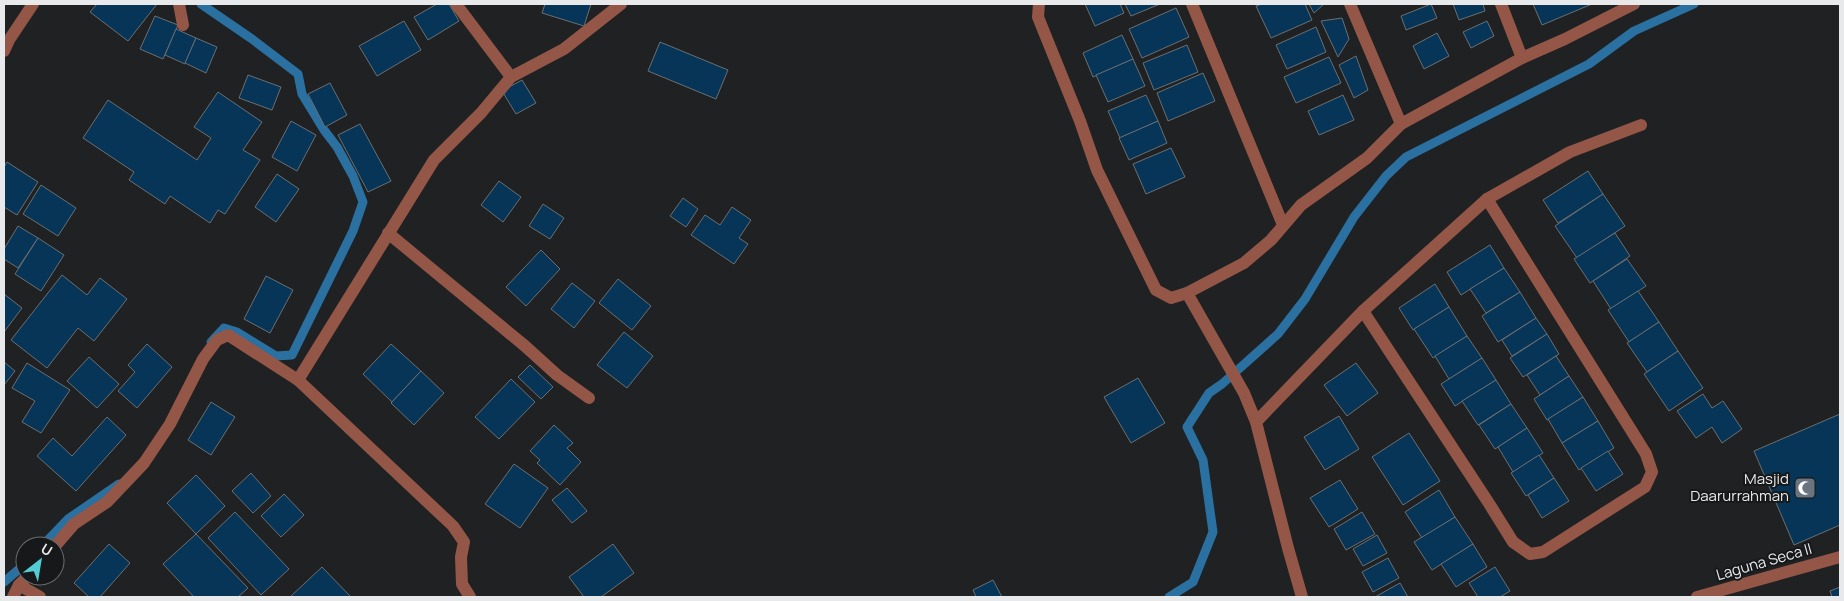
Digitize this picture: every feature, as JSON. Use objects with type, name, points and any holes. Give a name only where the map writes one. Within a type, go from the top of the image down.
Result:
[{"type":"street","points":[[4,51],[9,40],[33,4]]},
{"type":"street","points":[[179,4],[182,25]]},
{"type":"street","points":[[456,4],[511,77]]},
{"type":"street","points":[[298,380],[434,160],[481,112],[511,77],[564,50],[621,4]]},
{"type":"street","points":[[1039,4],[1038,17],[1080,121],[1097,170],[1156,290],[1171,298],[1187,293],[1244,263],[1271,240],[1301,204],[1367,158],[1401,124],[1522,58],[1565,39],[1634,4]]},
{"type":"street","points":[[1192,4],[1283,225]]},
{"type":"street","points":[[1350,4],[1401,124]]},
{"type":"street","points":[[1501,4],[1522,58]]},
{"type":"street","points":[[1256,422],[1363,311],[1487,198],[1570,152],[1641,125]]},
{"type":"street","points":[[1363,311],[1513,542],[1530,554],[1543,552],[1645,487],[1652,472],[1646,454],[1487,198]]},
{"type":"street","points":[[388,233],[557,374],[589,398]]},
{"type":"street","points":[[1187,293],[1244,394],[1256,422],[1302,597]]},
{"type":"street","points":[[64,536],[74,524],[107,502],[144,463],[170,424],[216,340],[228,336],[298,380],[453,526],[464,542],[461,557],[462,584],[470,597]]},
{"type":"street","name":"Laguna Seca II","points":[[1697,597],[1840,557]]},
{"type":"street","points":[[13,597],[20,586]]},
{"type":"street","points":[[30,586],[40,597]]},
{"type":"building","points":[[97,4],[157,4],[128,41],[90,12]]},
{"type":"building","points":[[437,4],[449,4],[459,21],[428,40],[414,17]]},
{"type":"building","points":[[545,4],[591,4],[584,26],[542,13]]},
{"type":"building","points":[[1085,4],[1120,4],[1124,13],[1095,26]]},
{"type":"building","points":[[1125,4],[1160,4],[1131,16]]},
{"type":"building","points":[[1262,4],[1305,4],[1312,20],[1271,38],[1256,6]]},
{"type":"building","points":[[1309,4],[1324,4],[1314,13]]},
{"type":"building","points":[[1431,4],[1437,18],[1406,30],[1401,16]]},
{"type":"building","points":[[1453,4],[1483,4],[1485,11],[1459,20]]},
{"type":"building","points":[[1533,4],[1592,4],[1542,25]]},
{"type":"building","points":[[1176,8],[1189,37],[1142,58],[1129,29]]},
{"type":"building","points":[[155,16],[178,25],[163,59],[140,49]]},
{"type":"building","points":[[1342,18],[1349,39],[1338,57],[1321,21]]},
{"type":"building","points":[[404,21],[421,50],[377,76],[359,46]]},
{"type":"building","points":[[1487,21],[1494,36],[1471,48],[1463,32]]},
{"type":"building","points":[[1316,27],[1326,52],[1287,69],[1276,45]]},
{"type":"building","points":[[176,29],[196,38],[185,64],[165,55]]},
{"type":"building","points":[[1437,33],[1449,56],[1424,69],[1413,46]]},
{"type":"building","points":[[1122,35],[1133,59],[1093,77],[1083,53]]},
{"type":"building","points":[[196,38],[217,47],[206,73],[185,63]]},
{"type":"building","points":[[660,42],[728,70],[716,99],[648,71]]},
{"type":"building","points":[[1187,45],[1198,72],[1154,90],[1143,63]]},
{"type":"building","points":[[1356,56],[1368,90],[1354,98],[1339,65]]},
{"type":"building","points":[[1329,57],[1341,83],[1296,103],[1284,77]]},
{"type":"building","points":[[1133,59],[1145,86],[1108,102],[1096,75]]},
{"type":"building","points":[[1203,73],[1215,101],[1168,121],[1157,93]]},
{"type":"building","points":[[248,75],[281,87],[272,110],[239,98]]},
{"type":"building","points":[[522,80],[536,103],[516,114],[502,91]]},
{"type":"building","points":[[330,83],[347,115],[325,127],[308,94]]},
{"type":"building","points":[[218,92],[262,122],[243,150],[260,160],[225,214],[218,210],[210,223],[170,196],[165,204],[129,180],[134,172],[83,138],[108,100],[197,160],[211,138],[194,127]]},
{"type":"building","points":[[1146,95],[1158,121],[1120,138],[1108,111]]},
{"type":"building","points":[[1343,95],[1354,120],[1319,135],[1308,111]]},
{"type":"building","points":[[291,121],[316,135],[297,171],[272,157]]},
{"type":"building","points":[[1158,121],[1167,143],[1129,160],[1119,138]]},
{"type":"building","points":[[360,124],[391,181],[368,192],[338,135]]},
{"type":"building","points":[[1171,148],[1185,177],[1146,194],[1133,164]]},
{"type":"building","points":[[7,162],[38,182],[17,215],[4,207],[4,167]]},
{"type":"building","points":[[1588,171],[1603,194],[1558,223],[1543,200]]},
{"type":"building","points":[[277,174],[299,189],[276,222],[255,207]]},
{"type":"building","points":[[499,181],[521,197],[503,222],[481,205]]},
{"type":"building","points":[[41,185],[76,208],[58,236],[23,214]]},
{"type":"building","points":[[1603,194],[1625,226],[1577,258],[1555,226]]},
{"type":"building","points":[[683,198],[698,209],[686,227],[670,216]]},
{"type":"building","points":[[543,204],[564,218],[550,239],[529,226]]},
{"type":"building","points":[[732,207],[751,220],[739,238],[748,244],[734,264],[691,235],[705,215],[720,225]]},
{"type":"building","points":[[18,226],[38,238],[18,268],[4,259],[4,249]]},
{"type":"building","points":[[1615,233],[1630,256],[1590,283],[1574,259]]},
{"type":"building","points":[[38,238],[64,255],[41,291],[15,274]]},
{"type":"building","points":[[1490,245],[1504,268],[1461,295],[1447,272]]},
{"type":"building","points":[[541,250],[560,269],[526,306],[506,287]]},
{"type":"building","points":[[1627,259],[1646,286],[1611,309],[1593,281]]},
{"type":"building","points":[[1504,268],[1520,292],[1486,313],[1470,289]]},
{"type":"building","points":[[62,275],[87,295],[100,278],[127,299],[94,341],[78,328],[47,368],[11,340]]},
{"type":"building","points":[[266,276],[293,290],[270,333],[244,319]]},
{"type":"building","points":[[618,279],[651,306],[632,330],[599,303]]},
{"type":"building","points":[[572,283],[595,301],[574,328],[551,309]]},
{"type":"building","points":[[1435,284],[1449,307],[1413,330],[1399,308]]},
{"type":"building","points":[[1638,291],[1659,322],[1629,342],[1608,310]]},
{"type":"building","points":[[1520,292],[1536,318],[1498,342],[1482,316]]},
{"type":"building","points":[[4,294],[22,308],[4,332]]},
{"type":"building","points":[[1449,307],[1467,336],[1433,358],[1414,329]]},
{"type":"building","points":[[1536,318],[1547,334],[1512,356],[1502,340]]},
{"type":"building","points":[[1659,322],[1678,351],[1647,372],[1627,343]]},
{"type":"building","points":[[624,332],[653,356],[627,388],[597,365]]},
{"type":"building","points":[[1547,334],[1559,354],[1523,377],[1510,358]]},
{"type":"building","points":[[1467,336],[1482,358],[1449,379],[1435,356]]},
{"type":"building","points":[[147,344],[172,367],[137,408],[118,391],[135,372],[128,365]]},
{"type":"building","points":[[391,344],[421,371],[392,402],[363,374]]},
{"type":"building","points":[[1678,351],[1703,388],[1669,411],[1644,374]]},
{"type":"building","points":[[1556,356],[1569,376],[1540,395],[1527,375]]},
{"type":"building","points":[[89,357],[119,384],[97,408],[67,381]]},
{"type":"building","points":[[1482,358],[1496,380],[1455,406],[1441,384]]},
{"type":"building","points":[[4,362],[15,371],[4,385]]},
{"type":"building","points":[[27,363],[70,390],[41,433],[22,422],[35,401],[12,388]]},
{"type":"building","points":[[1356,363],[1378,393],[1347,416],[1324,385]]},
{"type":"building","points":[[530,365],[553,387],[541,399],[518,377]]},
{"type":"building","points":[[421,371],[444,393],[414,425],[391,403]]},
{"type":"building","points":[[1569,376],[1583,397],[1547,420],[1534,399]]},
{"type":"building","points":[[1138,378],[1165,423],[1131,443],[1104,397]]},
{"type":"building","points":[[511,379],[535,402],[499,439],[475,417]]},
{"type":"building","points":[[1496,380],[1511,404],[1478,425],[1462,401]]},
{"type":"building","points":[[1703,394],[1712,408],[1723,401],[1742,429],[1722,443],[1712,427],[1696,438],[1677,411]]},
{"type":"building","points":[[1583,397],[1598,421],[1562,443],[1548,419]]},
{"type":"building","points":[[211,402],[235,417],[211,455],[188,440]]},
{"type":"building","points":[[1511,404],[1527,428],[1495,449],[1479,425]]},
{"type":"building","name":"Masjid Daarurrahman","points":[[1840,414],[1840,525],[1794,545],[1754,451]]},
{"type":"building","points":[[1339,416],[1359,449],[1325,470],[1304,437]]},
{"type":"building","points":[[107,417],[126,435],[76,491],[37,456],[53,438],[72,456]]},
{"type":"building","points":[[1598,421],[1614,448],[1579,470],[1562,443]]},
{"type":"building","points":[[554,425],[573,443],[567,448],[581,462],[560,485],[537,463],[540,460],[530,451]]},
{"type":"building","points":[[1527,428],[1543,453],[1513,472],[1498,447]]},
{"type":"building","points":[[1409,433],[1440,481],[1403,505],[1372,457]]},
{"type":"building","points":[[1608,451],[1623,474],[1596,491],[1581,468]]},
{"type":"building","points":[[1539,455],[1554,478],[1526,496],[1511,473]]},
{"type":"building","points":[[514,464],[548,488],[520,528],[485,504]]},
{"type":"building","points":[[251,473],[271,496],[253,513],[232,491]]},
{"type":"building","points":[[196,475],[225,506],[196,534],[167,503]]},
{"type":"building","points":[[1554,478],[1569,501],[1542,518],[1528,495]]},
{"type":"building","points":[[1340,480],[1358,509],[1329,527],[1310,498]]},
{"type":"building","points":[[567,488],[587,511],[572,523],[552,500]]},
{"type":"building","points":[[1439,490],[1455,517],[1422,538],[1405,512]]},
{"type":"building","points":[[284,494],[304,515],[281,537],[261,516]]},
{"type":"building","points":[[235,512],[289,569],[261,595],[208,538]]},
{"type":"building","points":[[1362,512],[1375,534],[1346,550],[1334,529]]},
{"type":"building","points":[[1455,517],[1473,544],[1432,570],[1414,542]]},
{"type":"building","points":[[196,534],[248,588],[238,597],[194,597],[163,564]]},
{"type":"building","points":[[1377,535],[1387,553],[1363,566],[1353,549]]},
{"type":"building","points":[[109,544],[130,563],[100,597],[89,597],[74,583]]},
{"type":"building","points":[[613,544],[634,573],[601,597],[584,597],[569,577]]},
{"type":"building","points":[[1473,544],[1487,567],[1456,587],[1441,564]]},
{"type":"building","points":[[1388,558],[1399,578],[1373,592],[1362,572]]},
{"type":"building","points":[[322,567],[351,597],[290,597]]},
{"type":"building","points":[[1495,567],[1510,591],[1500,597],[1478,597],[1469,583]]},
{"type":"building","points":[[993,580],[1002,597],[976,597],[973,590]]},
{"type":"building","points":[[1400,583],[1408,597],[1375,597]]},
{"type":"building","points":[[1840,587],[1840,597],[1832,597],[1830,591]]},
{"type":"waterway","points":[[201,4],[298,74],[302,94],[337,147],[353,176],[363,202],[353,231],[292,355],[276,356],[237,332],[224,328],[211,342]]},
{"type":"waterway","points":[[1169,597],[1193,582],[1213,532],[1203,460],[1187,427],[1209,393],[1222,384],[1278,334],[1305,299],[1354,217],[1386,176],[1406,157],[1589,64],[1634,31],[1694,4]]},
{"type":"waterway","points":[[52,536],[68,519],[119,484]]},
{"type":"waterway","points":[[4,582],[15,573]]},
{"type":"place","name":"Masjid Daarurrahman","points":[[1805,488]]}]
